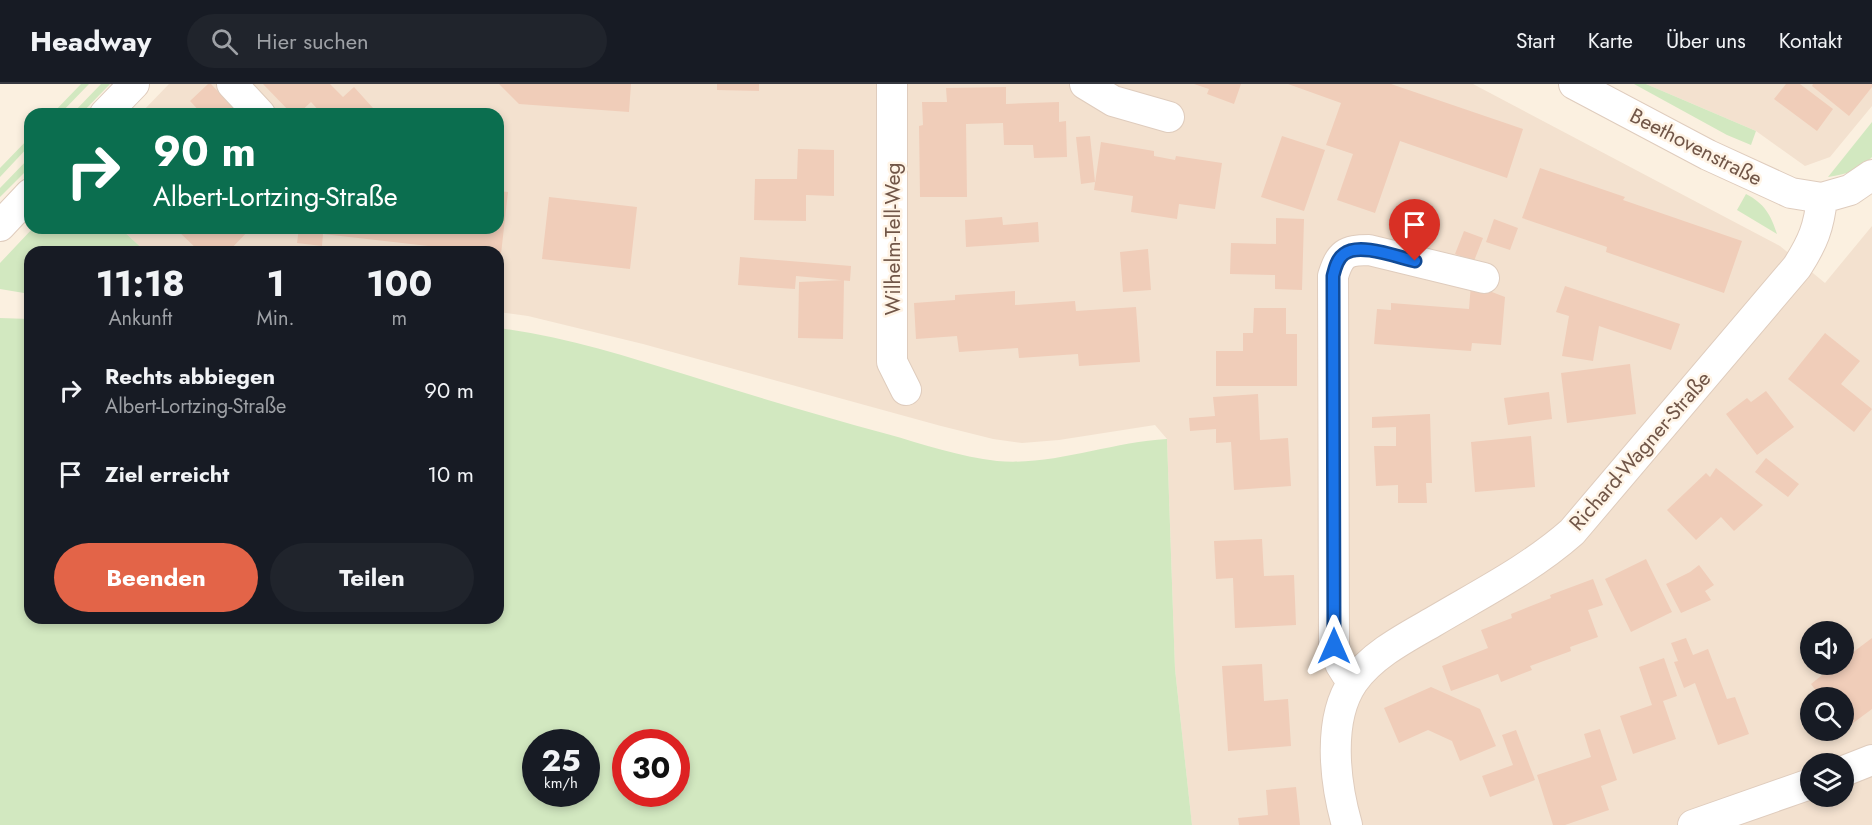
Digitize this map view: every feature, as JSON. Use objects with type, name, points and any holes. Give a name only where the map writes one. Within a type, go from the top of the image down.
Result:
[{"type":"street","points":[[111,108],[134,84]]},
{"type":"street","points":[[232,84],[254,108]]},
{"type":"street","name":"Wilhelm-Tell-Weg","points":[[892,84],[892,362],[906,390]]},
{"type":"street","points":[[1085,84],[1113,101],[1169,117]]},
{"type":"street","name":"Beethovenstraße","points":[[1574,84],[1708,155],[1778,188],[1791,193],[1822,198]]},
{"type":"street","points":[[1822,198],[1850,190],[1872,175]]},
{"type":"street","name":"Richard-Wagner-Straße","points":[[1347,825],[1335,742],[1339,710],[1353,682],[1372,661],[1396,643],[1531,564],[1572,532],[1797,267],[1812,242],[1820,222],[1822,198]]},
{"type":"street","points":[[0,226],[24,200]]},
{"type":"street","points":[[1353,682],[1340,665],[1334,646],[1333,276],[1344,254],[1354,250],[1369,250],[1484,278]]},
{"type":"street","points":[[1854,767],[1872,760]]},
{"type":"street","points":[[1693,825],[1800,788]]},
{"type":"shaded area","points":[[169,84],[1473,84],[1780,246],[1825,283],[1872,226],[1872,825],[1192,825],[1175,669],[1167,439],[1155,425],[1059,440],[1022,443],[993,439],[643,344],[528,316],[504,313],[504,246],[140,246],[126,234],[504,234],[504,108],[146,108]]},
{"type":"shaded area","points":[[1646,84],[1872,84],[1872,106],[1830,157],[1805,166],[1756,131]]},
{"type":"green space","points":[[81,84],[89,84],[66,108],[58,108]]},
{"type":"green space","points":[[101,84],[110,84],[87,108],[78,108]]},
{"type":"green space","points":[[1634,84],[1646,84],[1756,131],[1751,145],[1727,135]]},
{"type":"green space","points":[[1872,122],[1872,157],[1852,171],[1828,177]]},
{"type":"green space","points":[[24,143],[24,151],[0,177],[0,168]]},
{"type":"green space","points":[[24,163],[24,173],[0,197],[0,188]]},
{"type":"green space","points":[[1746,194],[1758,201],[1766,210],[1777,234],[1737,210]]},
{"type":"green space","points":[[27,234],[126,234],[140,246],[24,246],[24,293],[0,289],[0,263]]},
{"type":"green space","points":[[0,318],[24,319],[24,624],[504,624],[504,329],[593,347],[812,413],[942,450],[983,459],[1018,462],[1040,460],[1124,444],[1167,439],[1175,669],[1192,825],[0,825]]},
{"type":"building","points":[[208,84],[211,84],[233,108],[196,108],[190,101]]},
{"type":"building","points":[[263,84],[330,84],[343,97],[354,87],[373,108],[316,108],[311,102],[304,108],[286,108]]},
{"type":"building","points":[[499,84],[631,84],[629,112],[519,104]]},
{"type":"building","points":[[717,84],[759,84],[759,91],[717,90]]},
{"type":"building","points":[[1194,84],[1241,84],[1234,104],[1207,94],[1209,89]]},
{"type":"building","points":[[1288,84],[1391,84],[1523,129],[1507,178],[1400,141],[1375,213],[1337,200],[1353,154],[1326,145],[1341,103]]},
{"type":"building","points":[[1786,84],[1800,84],[1833,109],[1817,131],[1774,99]]},
{"type":"building","points":[[1813,84],[1872,84],[1872,87],[1849,116],[1812,86]]},
{"type":"building","points":[[1006,87],[1006,104],[1059,102],[1059,122],[1066,121],[1067,157],[1034,158],[1033,145],[1004,145],[1003,123],[966,124],[967,197],[920,197],[919,126],[923,125],[922,102],[947,102],[946,88]]},
{"type":"building","points":[[1090,136],[1095,182],[1081,184],[1076,137]]},
{"type":"building","points":[[1282,136],[1325,150],[1304,211],[1261,197]]},
{"type":"building","points":[[1101,142],[1154,151],[1154,156],[1175,160],[1176,156],[1222,163],[1215,209],[1179,204],[1177,219],[1131,212],[1133,196],[1094,190]]},
{"type":"building","points":[[798,149],[834,150],[834,196],[806,195],[806,221],[754,220],[755,179],[797,179]]},
{"type":"building","points":[[1540,168],[1625,197],[1623,200],[1742,241],[1724,293],[1606,252],[1607,247],[1522,218]]},
{"type":"building","points":[[504,192],[508,192],[504,227]]},
{"type":"building","points":[[549,197],[637,207],[630,269],[542,259]]},
{"type":"building","points":[[1002,217],[1003,225],[1038,222],[1039,242],[966,247],[965,220]]},
{"type":"building","points":[[1276,218],[1304,219],[1302,290],[1275,289],[1275,275],[1230,274],[1231,243],[1276,244]]},
{"type":"building","points":[[1494,219],[1518,228],[1510,250],[1486,242]]},
{"type":"building","points":[[1464,231],[1483,238],[1474,261],[1455,254]]},
{"type":"building","points":[[181,234],[245,234],[234,246],[194,246]]},
{"type":"building","points":[[298,234],[323,234],[322,246],[297,243]]},
{"type":"building","points":[[323,234],[503,234],[502,246],[428,246]]},
{"type":"building","points":[[1148,249],[1151,290],[1123,292],[1120,252]]},
{"type":"building","points":[[740,257],[851,266],[850,281],[796,276],[795,289],[738,285]]},
{"type":"building","points":[[844,280],[843,339],[798,338],[799,282]]},
{"type":"building","points":[[1471,284],[1505,297],[1501,345],[1472,343],[1471,351],[1374,344],[1377,309],[1391,310],[1391,303],[1469,309]]},
{"type":"building","points":[[1565,286],[1680,324],[1671,350],[1599,326],[1593,361],[1562,356],[1569,316],[1556,312]]},
{"type":"building","points":[[1015,291],[1015,305],[1075,301],[1076,311],[1136,307],[1140,362],[1079,366],[1078,354],[1019,358],[1018,348],[959,352],[957,336],[916,339],[914,303],[955,300],[955,295]]},
{"type":"building","points":[[1254,308],[1286,308],[1286,334],[1297,334],[1297,386],[1216,386],[1216,351],[1243,351],[1243,333],[1253,333]]},
{"type":"building","points":[[1825,333],[1860,361],[1841,384],[1872,409],[1854,432],[1788,379]]},
{"type":"building","points":[[1630,364],[1636,414],[1567,423],[1561,373]]},
{"type":"building","points":[[1766,391],[1794,427],[1757,455],[1726,414],[1747,398],[1751,402]]},
{"type":"building","points":[[1549,392],[1552,419],[1508,425],[1504,398]]},
{"type":"building","points":[[1258,394],[1260,440],[1288,438],[1291,486],[1234,490],[1231,442],[1216,443],[1216,429],[1190,431],[1189,418],[1215,416],[1213,397]]},
{"type":"building","points":[[1430,414],[1432,483],[1426,483],[1427,503],[1398,503],[1398,485],[1376,486],[1374,446],[1396,446],[1396,427],[1372,428],[1372,417]]},
{"type":"building","points":[[1531,436],[1535,487],[1475,492],[1471,442]]},
{"type":"building","points":[[1766,458],[1799,484],[1788,497],[1755,472]]},
{"type":"building","points":[[1716,468],[1763,505],[1734,531],[1721,517],[1696,540],[1667,510],[1706,473],[1710,477]]},
{"type":"building","points":[[1262,539],[1264,576],[1294,575],[1296,625],[1235,628],[1233,578],[1216,579],[1214,541]]},
{"type":"building","points":[[1646,559],[1672,612],[1631,632],[1605,579]]},
{"type":"building","points":[[1699,565],[1714,585],[1705,591],[1711,600],[1681,613],[1666,584]]},
{"type":"building","points":[[1593,579],[1603,605],[1588,610],[1598,637],[1570,647],[1571,651],[1530,666],[1532,670],[1501,682],[1498,674],[1451,691],[1442,666],[1488,648],[1481,630],[1512,618],[1511,614],[1551,598],[1550,595]]},
{"type":"building","points":[[1686,638],[1693,655],[1708,649],[1727,699],[1735,697],[1749,734],[1718,745],[1695,683],[1684,688],[1674,662],[1678,661],[1671,643]]},
{"type":"building","points":[[1872,638],[1872,709],[1854,722],[1854,687],[1813,687],[1811,684],[1822,675],[1854,675],[1854,652]]},
{"type":"building","points":[[1664,658],[1677,696],[1663,701],[1676,739],[1633,754],[1620,716],[1652,705],[1639,667]]},
{"type":"building","points":[[1262,664],[1264,701],[1288,699],[1291,746],[1228,751],[1222,666]]},
{"type":"building","points":[[1431,687],[1480,709],[1496,746],[1460,761],[1452,741],[1428,730],[1399,743],[1384,708]]},
{"type":"building","points":[[1600,729],[1617,780],[1601,786],[1609,810],[1565,825],[1553,825],[1537,775],[1591,757],[1584,734]]},
{"type":"building","points":[[1516,730],[1535,780],[1490,797],[1482,776],[1513,765],[1502,735]]},
{"type":"building","points":[[1296,787],[1300,825],[1239,825],[1238,818],[1268,815],[1266,790]]},
{"type":"route","points":[[1334,646],[1333,276],[1344,254],[1354,250],[1369,250],[1415,261]]}]
